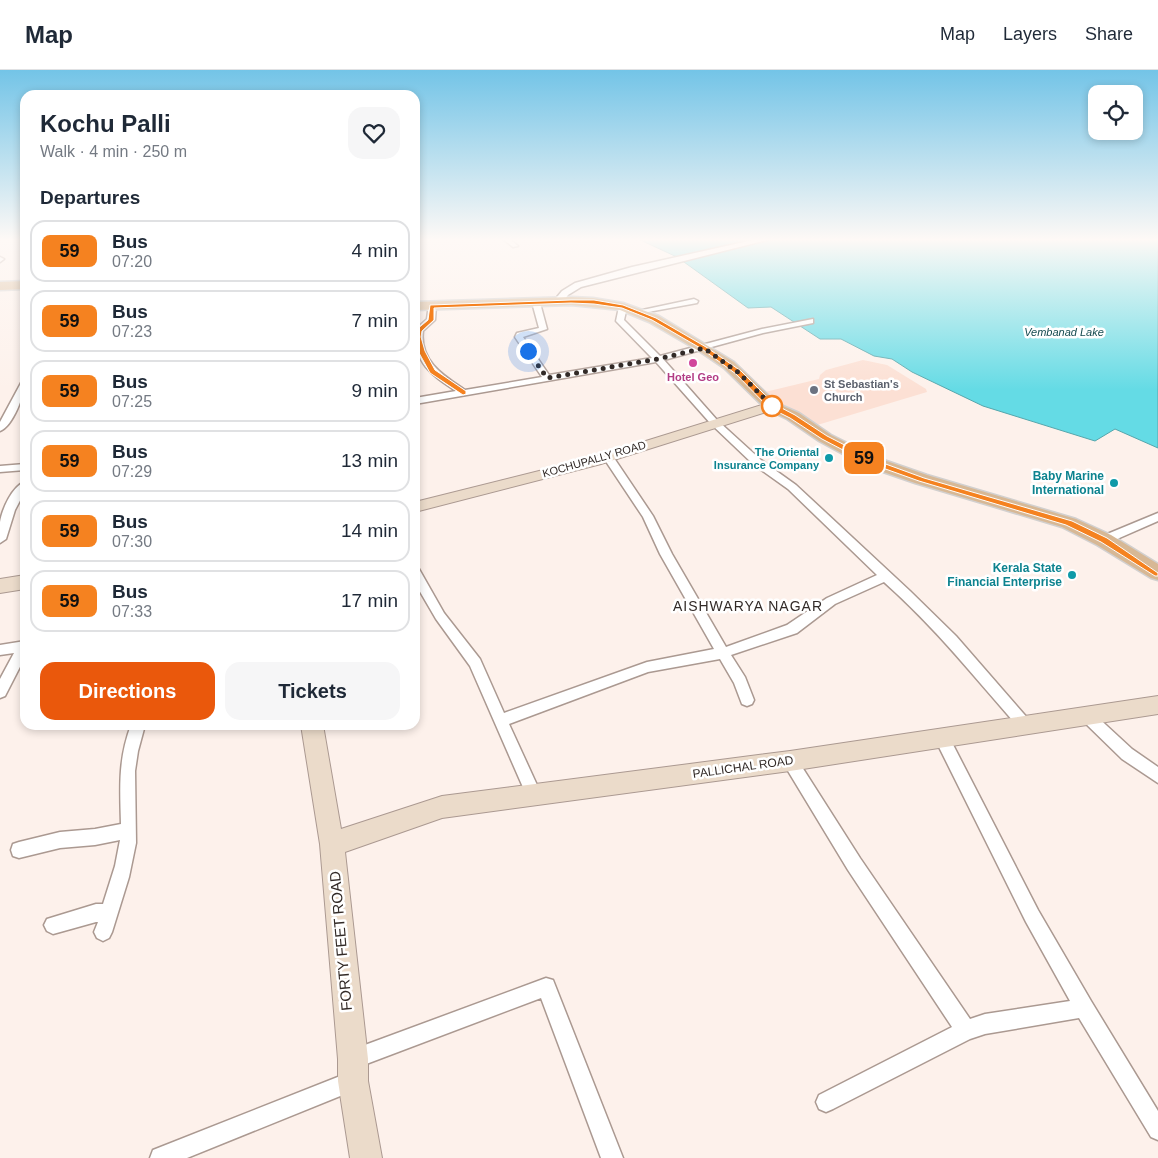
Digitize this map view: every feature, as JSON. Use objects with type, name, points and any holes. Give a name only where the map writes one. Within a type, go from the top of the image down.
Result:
[{"type":"main road","points":[[420,306],[594,302],[630,309],[654,319],[704,348],[739,373],[771,406],[793,416],[824,438],[869,461],[921,480],[1061,520],[1104,540],[1158,573]]},
{"type":"main road","name":"KOCHUPALLY ROAD","points":[[420,506],[608,457],[714,422],[771,406]]},
{"type":"main road","points":[[0,586],[20,583]]},
{"type":"main road","name":"PALLICHAL ROAD","points":[[332,844],[442,807],[790,760],[1088,717],[1158,705]]},
{"type":"main road","name":"FORTY FEET ROAD","points":[[313,730],[332,844],[353,1070],[366,1158]]},
{"type":"street","points":[[558,302],[565,293],[572,289]]},
{"type":"street","points":[[694,301],[630,309],[620,317],[620,321],[658,359],[714,422],[757,462],[792,487],[906,594],[951,640],[1025,725]]},
{"type":"street","points":[[536,303],[537,313],[543,323],[544,330],[518,337],[547,378]]},
{"type":"street","points":[[420,330],[431,320],[432,306]]},
{"type":"street","points":[[420,400],[658,359],[762,331],[810,321]]},
{"type":"street","points":[[420,344],[432,372],[463,392]]},
{"type":"street","points":[[0,428],[7,419],[20,392]]},
{"type":"street","points":[[608,457],[648,516],[666,554],[740,681],[746,700]]},
{"type":"street","points":[[0,469],[20,467]]},
{"type":"street","points":[[0,539],[5,508],[20,489]]},
{"type":"street","points":[[1104,540],[1158,517]]},
{"type":"street","points":[[502,720],[647,667],[723,653],[792,629],[831,601],[885,576]]},
{"type":"street","points":[[420,581],[440,616],[475,663],[502,720],[534,796]]},
{"type":"street","points":[[0,650],[20,647]]},
{"type":"street","points":[[0,692],[20,654]]},
{"type":"street","points":[[1088,717],[1127,754],[1158,776]]},
{"type":"street","points":[[103,932],[122,871],[128,841],[127,779],[129,756],[137,730]]},
{"type":"street","points":[[942,738],[1032,916],[1084,1008],[1158,1130]]},
{"type":"street","points":[[790,760],[854,864],[966,1030]]},
{"type":"street","points":[[19,850],[60,840],[95,837],[128,830]]},
{"type":"street","points":[[53,925],[96,913],[109,912]]},
{"type":"street","points":[[162,1158],[353,1070],[546,987],[612,1158]]},
{"type":"street","points":[[826,1102],[966,1030],[985,1024],[1084,1008]]},
{"type":"shaded area","points":[[863,360],[887,365],[926,389],[927,392],[814,426],[772,399],[765,392],[819,379],[820,375],[826,370]]},
{"type":"water","name":"Vembanad Lake","points":[[721,289],[1158,289],[1158,448],[1115,429],[1095,441],[983,406],[912,372],[892,359],[874,356],[841,339],[820,339],[771,307],[748,308]]},
{"type":"bus line","name":"59","points":[[420,330],[430,322],[432,306],[571,301],[594,302],[623,307],[654,319],[704,348],[739,373],[771,406],[793,416],[824,438],[869,461],[921,480],[1069,523],[1104,540],[1158,573]]},
{"type":"bus line","name":"59","points":[[420,344],[432,372],[463,392]]},
{"type":"place","name":"Hotel Geo","points":[[693,363]]},
{"type":"place","name":"St Sebastian's Church","points":[[814,390]]},
{"type":"place","name":"The Oriental Insurance Company","points":[[829,458]]},
{"type":"place","name":"Baby Marine International","points":[[1114,483]]},
{"type":"place","name":"Kerala State Financial Enterprise","points":[[1072,575]]},
{"type":"district","name":"AISHWARYA NAGAR","points":[[748,606]]},
{"type":"route","points":[[528,351],[547,378],[658,359],[704,348],[739,373],[772,406]]}]
